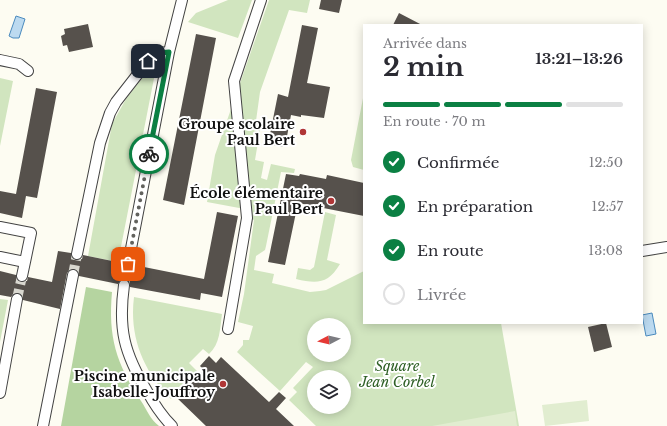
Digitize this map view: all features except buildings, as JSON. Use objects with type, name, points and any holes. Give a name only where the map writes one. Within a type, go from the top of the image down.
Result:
[{"type":"street","points":[[128,264],[169,52],[182,0]]},
{"type":"street","points":[[228,330],[247,218],[234,81],[261,0]]},
{"type":"street","points":[[78,254],[100,143],[110,113],[116,102],[148,61],[159,53],[169,52]]},
{"type":"street","points":[[0,60],[19,64],[28,71]]},
{"type":"street","points":[[0,226],[31,233],[22,276]]},
{"type":"street","points":[[643,251],[667,247]]},
{"type":"street","points":[[0,257],[25,262]]},
{"type":"street","points":[[43,426],[73,275]]},
{"type":"street","points":[[124,285],[121,306],[121,321],[123,338],[128,354],[136,373],[156,406],[172,426]]},
{"type":"street","points":[[0,392],[17,299]]},
{"type":"green space","points":[[228,0],[252,0],[238,38],[188,22],[196,13]]},
{"type":"green space","name":"Square Jean Corbel","points":[[269,0],[310,0],[307,13],[289,10],[260,92],[255,128],[260,130],[255,160],[264,162],[261,178],[267,180],[271,164],[295,169],[294,173],[281,172],[265,250],[256,256],[254,270],[274,274],[272,283],[310,292],[326,290],[363,272],[363,324],[501,324],[519,426],[316,426],[289,400],[297,392],[293,388],[307,373],[307,414],[351,414],[351,370],[310,370],[313,367],[306,362],[280,391],[237,352],[243,345],[243,340],[249,340],[253,326],[238,322],[244,294],[254,220],[251,219],[250,210],[207,202],[215,155]]},
{"type":"green space","points":[[154,63],[157,63],[118,262],[88,256],[112,124],[126,99]]},
{"type":"green space","points":[[0,78],[13,81],[0,146]]},
{"type":"green space","points":[[363,98],[363,170],[353,167],[351,160]]},
{"type":"green space","points":[[325,212],[336,215],[327,260],[340,264],[336,271],[321,281],[310,282],[296,279],[298,268],[310,270],[314,267]]},
{"type":"green space","points":[[86,287],[112,292],[111,323],[120,362],[132,387],[151,417],[159,426],[61,426]]},
{"type":"green space","points":[[134,297],[222,314],[219,336],[213,350],[209,354],[203,349],[189,363],[198,372],[171,399],[153,377],[140,352],[134,325]]},
{"type":"green space","points":[[0,299],[8,300],[0,342]]},
{"type":"green space","points":[[587,400],[589,421],[545,426],[542,405]]},
{"type":"green space","points":[[515,411],[517,426],[432,426]]},
{"type":"water","points":[[16,16],[25,19],[19,38],[13,38],[9,36]]},
{"type":"water","points":[[652,313],[656,334],[646,336],[643,315]]},
{"type":"tunnel","points":[[73,275],[77,254]]},
{"type":"tunnel","points":[[124,285],[128,264]]},
{"type":"tunnel","points":[[17,299],[22,276]]},
{"type":"way so far","points":[[128,264],[149,154]]},
{"type":"place","name":"Groupe scolaire Paul Bert","points":[[303,132]]},
{"type":"place","name":"École élémentaire Paul Bert","points":[[331,201]]},
{"type":"place","name":"Piscine municipale Isabelle-Jouffroy","points":[[223,384]]},
{"type":"route","points":[[148,61],[159,53],[169,52],[149,154]]}]
